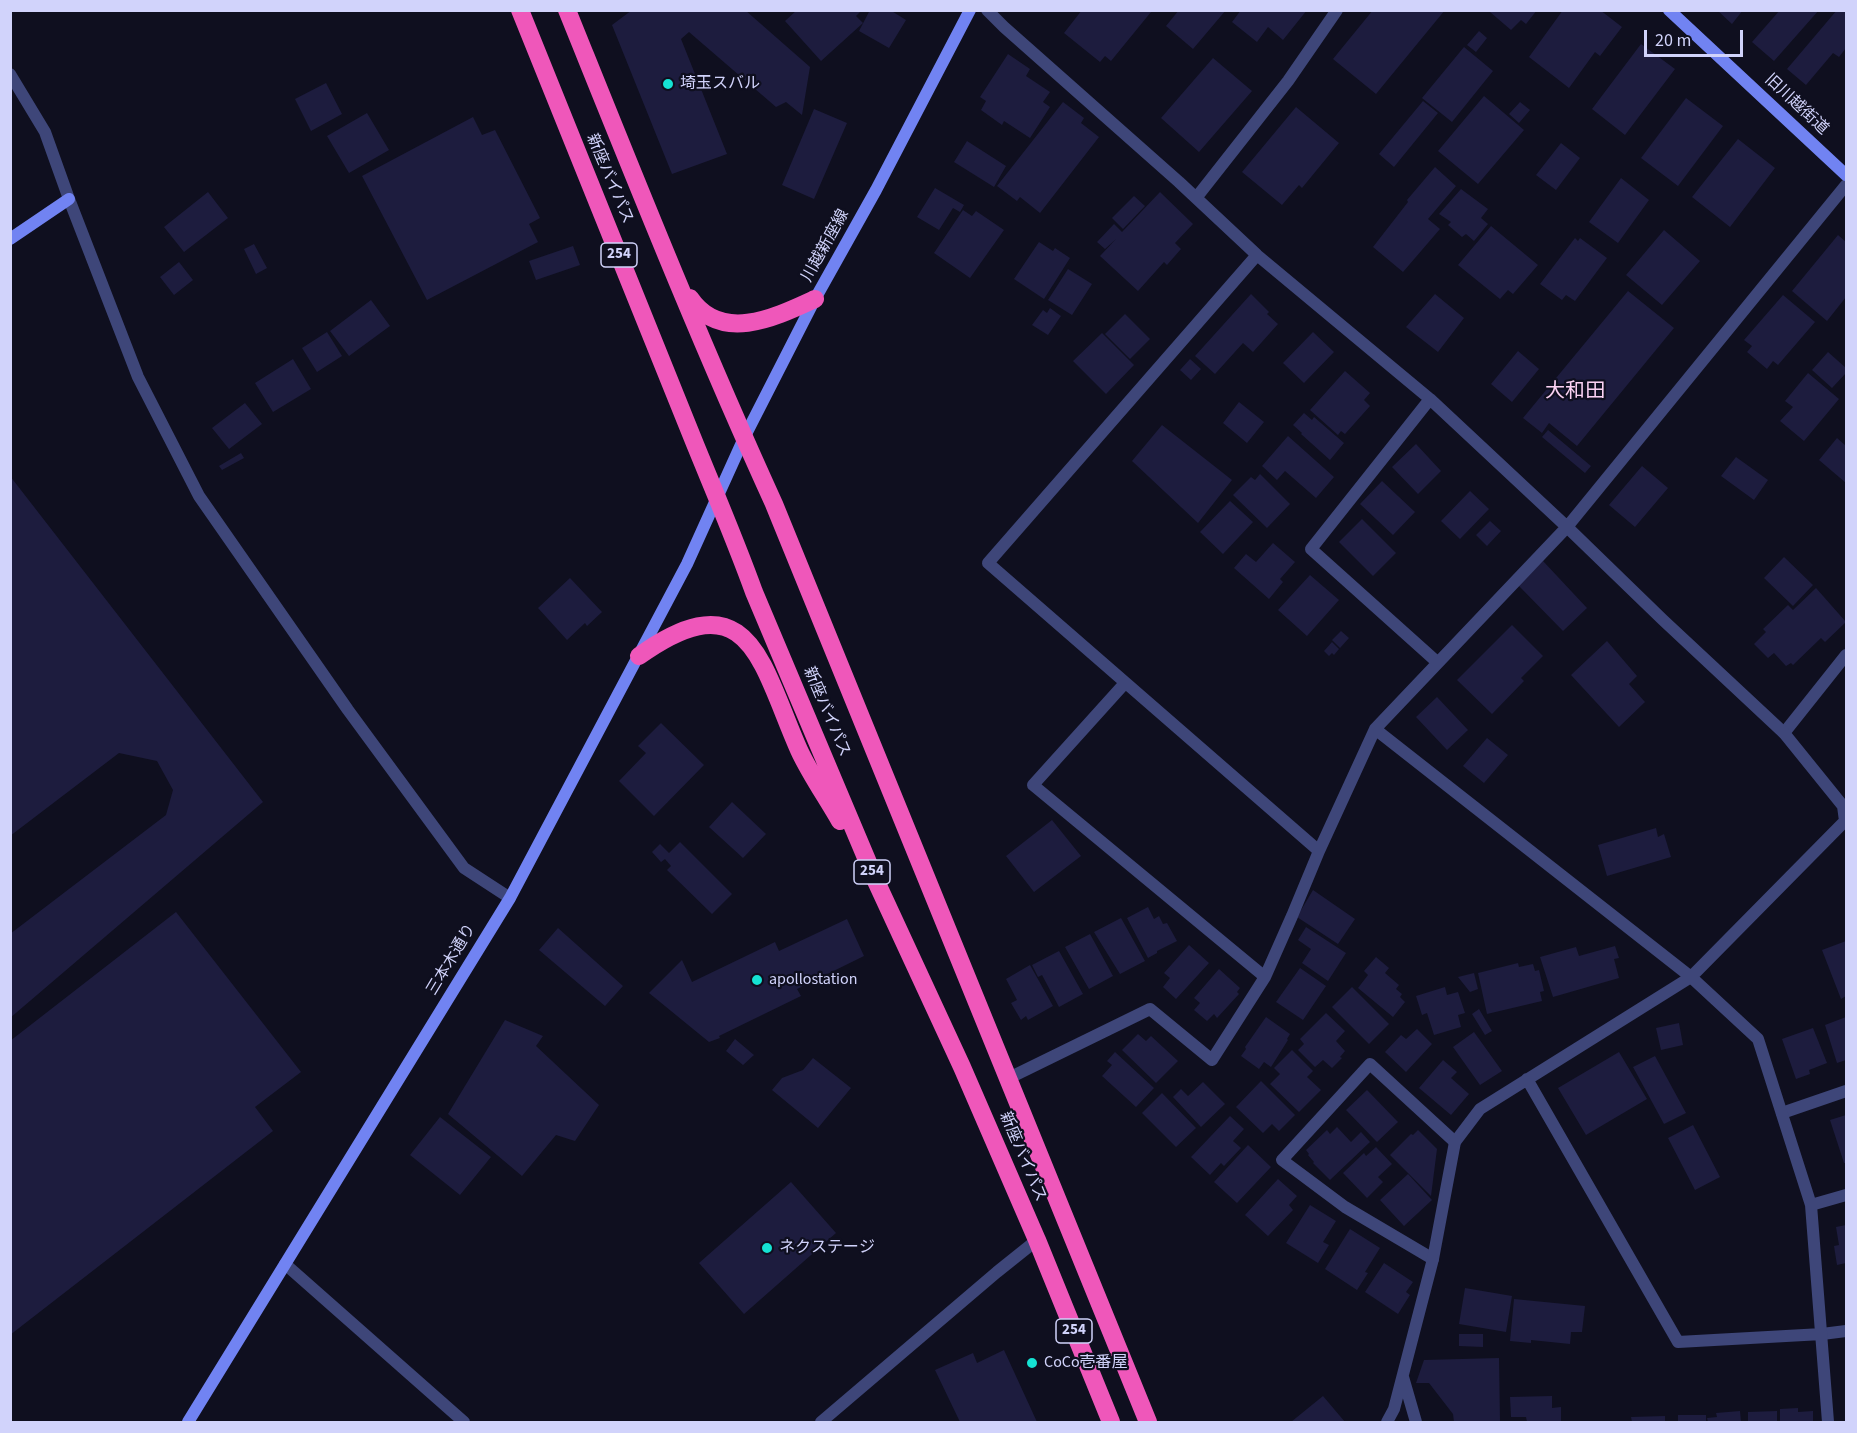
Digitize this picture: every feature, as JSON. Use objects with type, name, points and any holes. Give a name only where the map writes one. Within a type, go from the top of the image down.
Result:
[{"type":"highway","name":"新座バイパス","points":[[520,10],[754,592],[875,879],[962,1067],[1037,1240],[1111,1422]]},
{"type":"highway","name":"新座バイパス","points":[[567,10],[677,279],[774,504],[1148,1422]]},
{"type":"highway","points":[[677,279],[696,307],[712,318],[736,324],[757,322],[815,299]]},
{"type":"highway","points":[[639,656],[658,642],[678,632],[704,625],[728,627],[742,636],[751,645],[768,677],[800,753],[875,879]]},
{"type":"street","name":"川越新座線","points":[[717,500],[744,438],[815,299],[876,190],[970,10]]},
{"type":"street","points":[[987,10],[1257,255],[1430,399],[1784,732],[1843,806],[1845,821],[1691,977],[1480,1109],[1455,1142],[1433,1259],[1394,1409],[1386,1422]]},
{"type":"street","points":[[1196,198],[1288,81],[1337,10]]},
{"type":"street","name":"旧川越街道","points":[[1669,10],[1846,175]]},
{"type":"street","points":[[10,74],[45,132],[138,378],[199,496],[348,710],[464,868],[510,898]]},
{"type":"street","points":[[1007,1079],[1150,1009],[1212,1060],[1264,977],[1375,729],[1567,527],[1846,185]]},
{"type":"street","points":[[10,239],[69,199]]},
{"type":"street","points":[[1257,255],[988,563],[1319,851]]},
{"type":"street","points":[[1430,399],[1311,549],[1437,662]]},
{"type":"street","name":"三本木通り","points":[[188,1422],[510,898],[687,564],[717,500]]},
{"type":"street","points":[[1784,732],[1846,655]]},
{"type":"street","points":[[1125,683],[1033,785],[1264,977]]},
{"type":"street","points":[[1375,729],[1691,977],[1758,1039],[1811,1205],[1828,1422]]},
{"type":"street","points":[[1433,1259],[1345,1207],[1282,1160],[1370,1064],[1455,1142]]},
{"type":"street","points":[[1527,1079],[1678,1342],[1846,1331]]},
{"type":"street","points":[[1782,1113],[1846,1091]]},
{"type":"street","points":[[1811,1205],[1846,1195]]},
{"type":"street","points":[[820,1422],[1037,1240]]},
{"type":"street","points":[[285,1264],[464,1422]]},
{"type":"street","points":[[1403,1376],[1416,1422]]},
{"type":"building","name":"埼玉スバル","points":[[632,10],[745,10],[810,67],[802,115],[786,102],[776,107],[689,32],[681,39],[727,154],[672,174],[612,25]]},
{"type":"building","points":[[797,10],[862,10],[856,16],[863,23],[821,61],[785,21]]},
{"type":"building","points":[[870,10],[890,10],[906,20],[889,48],[859,31]]},
{"type":"building","points":[[1082,10],[1150,10],[1151,12],[1111,61],[1105,56],[1100,62],[1064,33]]},
{"type":"building","points":[[1179,10],[1226,10],[1193,49],[1166,26]]},
{"type":"building","points":[[1241,10],[1307,10],[1283,40],[1268,27],[1257,42],[1232,22]]},
{"type":"building","points":[[1373,10],[1445,10],[1376,94],[1333,59]]},
{"type":"building","points":[[1491,10],[1537,10],[1526,24],[1521,20],[1511,30],[1490,12]]},
{"type":"building","points":[[1563,10],[1600,10],[1622,27],[1600,56],[1595,52],[1569,88],[1529,57]]},
{"type":"building","points":[[1717,10],[1743,10],[1732,24]]},
{"type":"building","points":[[1780,10],[1819,10],[1774,61],[1752,42]]},
{"type":"building","points":[[1837,10],[1846,10],[1846,48],[1839,57],[1833,53],[1806,85],[1787,69]]},
{"type":"building","points":[[1479,31],[1487,38],[1476,52],[1467,45]]},
{"type":"building","points":[[1641,44],[1675,69],[1625,135],[1592,109]]},
{"type":"building","points":[[1464,47],[1493,71],[1452,122],[1422,98]]},
{"type":"building","points":[[1008,54],[1030,69],[1026,76],[1050,92],[1043,102],[1050,107],[1030,138],[1004,121],[1002,125],[981,110],[986,101],[980,97]]},
{"type":"building","points":[[1213,58],[1252,91],[1199,152],[1161,118]]},
{"type":"building","points":[[326,83],[342,114],[311,131],[295,99]]},
{"type":"building","points":[[1484,96],[1524,130],[1478,184],[1438,151]]},
{"type":"building","points":[[1686,98],[1723,126],[1678,186],[1641,158]]},
{"type":"building","points":[[1423,101],[1438,113],[1394,167],[1379,154]]},
{"type":"building","points":[[1063,102],[1084,118],[1081,123],[1099,137],[1040,213],[1020,197],[1017,201],[997,186]]},
{"type":"building","points":[[1520,102],[1530,110],[1519,123],[1509,114]]},
{"type":"building","points":[[1296,107],[1339,143],[1302,188],[1299,185],[1282,205],[1242,172]]},
{"type":"building","points":[[814,109],[847,123],[814,199],[782,185]]},
{"type":"building","points":[[367,113],[389,150],[349,173],[327,136]]},
{"type":"building","points":[[473,117],[482,135],[495,130],[540,218],[529,224],[538,242],[427,300],[362,176]]},
{"type":"building","points":[[1738,139],[1775,168],[1730,227],[1692,197]]},
{"type":"building","points":[[967,141],[1006,166],[994,187],[954,162]]},
{"type":"building","points":[[1561,143],[1580,158],[1556,190],[1536,175]]},
{"type":"building","points":[[1435,167],[1456,186],[1428,219],[1440,229],[1403,272],[1373,247],[1408,202],[1407,200]]},
{"type":"building","points":[[1621,178],[1649,200],[1618,243],[1589,222]]},
{"type":"building","points":[[935,188],[964,205],[960,212],[953,208],[939,230],[917,217]]},
{"type":"building","points":[[1461,189],[1488,209],[1481,218],[1488,224],[1474,241],[1466,234],[1462,237],[1448,225],[1451,222],[1439,214]]},
{"type":"building","points":[[208,192],[228,218],[184,252],[164,227]]},
{"type":"building","points":[[1160,192],[1193,224],[1175,243],[1181,249],[1167,265],[1164,262],[1138,291],[1100,256],[1116,239],[1105,249],[1097,242],[1114,224],[1122,232]]},
{"type":"building","points":[[1134,196],[1145,206],[1123,229],[1112,218]]},
{"type":"building","points":[[963,210],[972,216],[976,211],[1004,230],[970,278],[934,253]]},
{"type":"building","points":[[1491,226],[1538,265],[1513,294],[1508,290],[1500,299],[1458,265]]},
{"type":"building","points":[[1664,230],[1700,261],[1662,305],[1626,275]]},
{"type":"building","points":[[1838,235],[1846,242],[1846,297],[1827,321],[1792,291]]},
{"type":"building","points":[[1575,238],[1578,241],[1580,238],[1607,258],[1575,301],[1566,295],[1562,300],[1540,284]]},
{"type":"building","points":[[1039,242],[1053,251],[1055,248],[1070,258],[1044,299],[1014,279]]},
{"type":"building","points":[[254,244],[267,268],[256,274],[244,249]]},
{"type":"building","points":[[573,246],[580,265],[536,280],[529,261]]},
{"type":"building","points":[[179,262],[193,280],[174,295],[160,277]]},
{"type":"building","points":[[1068,269],[1092,284],[1072,315],[1048,300]]},
{"type":"building","points":[[1628,291],[1674,328],[1577,446],[1549,423],[1542,433],[1523,418]]},
{"type":"building","points":[[1251,294],[1278,324],[1253,352],[1243,343],[1215,374],[1195,356]]},
{"type":"building","points":[[1435,294],[1464,318],[1438,352],[1406,327]]},
{"type":"building","points":[[1783,295],[1815,322],[1778,365],[1773,361],[1767,369],[1747,352],[1752,346],[1744,340]]},
{"type":"building","points":[[371,300],[390,326],[349,356],[330,331]]},
{"type":"building","points":[[1050,308],[1061,316],[1048,335],[1032,325],[1043,310],[1047,313]]},
{"type":"building","points":[[1125,314],[1150,339],[1130,359],[1105,334]]},
{"type":"building","points":[[327,332],[342,356],[317,372],[302,348]]},
{"type":"building","points":[[1313,332],[1334,352],[1304,383],[1283,363]]},
{"type":"building","points":[[1102,333],[1134,365],[1106,394],[1073,361]]},
{"type":"building","points":[[1518,351],[1539,369],[1512,402],[1491,384]]},
{"type":"building","points":[[1828,352],[1846,368],[1846,373],[1832,388],[1812,370]]},
{"type":"building","points":[[293,359],[311,389],[273,412],[255,383]]},
{"type":"building","points":[[1190,359],[1201,369],[1191,380],[1180,370]]},
{"type":"building","points":[[1345,371],[1370,393],[1364,400],[1370,406],[1345,434],[1341,431],[1338,435],[1310,410]]},
{"type":"building","points":[[1808,373],[1839,399],[1804,441],[1780,421],[1793,407],[1785,401]]},
{"type":"building","points":[[1239,402],[1264,422],[1247,443],[1223,423]]},
{"type":"building","points":[[245,403],[262,424],[229,449],[212,428]]},
{"type":"building","points":[[1304,413],[1312,420],[1314,417],[1344,443],[1330,460],[1293,425]]},
{"type":"building","points":[[1162,425],[1232,480],[1198,523],[1132,461]]},
{"type":"building","points":[[1548,430],[1591,466],[1585,473],[1542,437]]},
{"type":"building","points":[[1288,436],[1334,477],[1316,498],[1285,471],[1277,480],[1262,466]]},
{"type":"building","points":[[1837,438],[1846,446],[1846,483],[1819,460]]},
{"type":"building","points":[[1416,444],[1441,471],[1418,494],[1392,467]]},
{"type":"building","points":[[241,453],[244,458],[222,470],[219,466]]},
{"type":"building","points":[[1736,457],[1768,480],[1754,500],[1721,476]]},
{"type":"building","points":[[1642,466],[1668,488],[1635,527],[1609,505]]},
{"type":"building","points":[[1260,474],[1290,504],[1267,528],[1233,495],[1251,477],[1255,480]]},
{"type":"building","points":[[10,476],[263,802],[10,1018],[10,934],[166,815],[173,790],[157,761],[119,753],[10,836]]},
{"type":"building","points":[[1382,481],[1415,512],[1393,535],[1360,504]]},
{"type":"building","points":[[1470,491],[1489,509],[1460,539],[1441,521]]},
{"type":"building","points":[[1230,501],[1253,522],[1223,554],[1200,532]]},
{"type":"building","points":[[1362,519],[1396,553],[1373,576],[1339,542]]},
{"type":"building","points":[[1490,521],[1501,531],[1487,546],[1476,535]]},
{"type":"building","points":[[1273,543],[1295,562],[1280,579],[1283,582],[1269,599],[1234,568],[1246,554],[1256,562]]},
{"type":"building","points":[[1784,557],[1813,585],[1793,606],[1764,578]]},
{"type":"building","points":[[1543,561],[1587,608],[1563,631],[1518,585]]},
{"type":"building","points":[[1310,575],[1339,600],[1307,636],[1278,610]]},
{"type":"building","points":[[570,578],[602,612],[587,626],[585,623],[567,640],[538,608]]},
{"type":"building","points":[[1816,588],[1846,622],[1825,642],[1821,638],[1793,665],[1791,663],[1786,666],[1774,653],[1768,658],[1754,644],[1766,632],[1763,629],[1788,605],[1793,610]]},
{"type":"building","points":[[1512,625],[1543,656],[1521,678],[1524,681],[1492,714],[1457,680]]},
{"type":"building","points":[[1341,631],[1349,638],[1340,648],[1332,640]]},
{"type":"building","points":[[1607,641],[1637,676],[1629,684],[1645,702],[1619,727],[1571,675]]},
{"type":"building","points":[[1332,642],[1339,649],[1334,655],[1332,653],[1329,656],[1324,651]]},
{"type":"building","points":[[1437,697],[1468,730],[1447,750],[1416,717]]},
{"type":"building","points":[[661,723],[704,765],[654,816],[619,781],[646,753],[638,746]]},
{"type":"building","points":[[1487,738],[1508,755],[1484,783],[1463,766]]},
{"type":"building","points":[[732,802],[766,834],[743,858],[709,827]]},
{"type":"building","points":[[1052,820],[1081,856],[1034,892],[1006,856]]},
{"type":"building","points":[[1656,828],[1658,837],[1664,834],[1671,857],[1607,876],[1598,845]]},
{"type":"building","points":[[680,842],[732,894],[712,914],[667,870],[671,866],[665,859],[661,862],[652,852],[660,844],[669,853]]},
{"type":"building","points":[[1313,890],[1355,919],[1338,944],[1297,917]]},
{"type":"building","points":[[1148,907],[1154,919],[1159,916],[1163,924],[1167,923],[1177,941],[1148,958],[1127,918]]},
{"type":"building","points":[[176,912],[301,1072],[255,1107],[273,1131],[10,1335],[10,1041]]},
{"type":"building","points":[[1121,918],[1145,961],[1120,974],[1094,932]]},
{"type":"building","points":[[847,919],[864,956],[797,989],[801,996],[719,1036],[720,1038],[709,1042],[649,993],[682,960],[692,982],[775,942],[779,951]]},
{"type":"building","points":[[1306,927],[1346,953],[1328,981],[1302,963],[1311,949],[1298,940]]},
{"type":"building","points":[[558,928],[623,986],[605,1006],[539,950]]},
{"type":"building","points":[[1090,934],[1113,976],[1089,989],[1065,947]]},
{"type":"building","points":[[1846,941],[1846,996],[1841,999],[1822,950]]},
{"type":"building","points":[[1189,945],[1209,963],[1176,999],[1163,987],[1170,978],[1164,973]]},
{"type":"building","points":[[1615,946],[1619,958],[1614,959],[1619,978],[1553,997],[1540,957],[1576,947],[1579,956]]},
{"type":"building","points":[[1059,951],[1083,994],[1059,1007],[1042,975],[1038,977],[1032,965]]},
{"type":"building","points":[[1376,957],[1389,968],[1385,973],[1399,985],[1396,989],[1402,994],[1400,997],[1405,1002],[1393,1017],[1358,988],[1368,975],[1364,971]]},
{"type":"building","points":[[1518,963],[1519,967],[1533,964],[1535,971],[1539,970],[1544,991],[1540,992],[1542,1001],[1487,1014],[1478,973]]},
{"type":"building","points":[[1030,965],[1053,1006],[1028,1020],[1026,1016],[1021,1020],[1011,1003],[1017,1000],[1006,979]]},
{"type":"building","points":[[1300,968],[1326,986],[1303,1020],[1276,1002]]},
{"type":"building","points":[[1219,969],[1240,988],[1237,992],[1239,994],[1217,1018],[1214,1014],[1207,1021],[1194,1010],[1200,1003],[1194,998]]},
{"type":"building","points":[[1474,973],[1478,989],[1470,992],[1458,977]]},
{"type":"building","points":[[1352,987],[1389,1024],[1369,1044],[1332,1007]]},
{"type":"building","points":[[1445,987],[1447,995],[1458,992],[1465,1013],[1458,1015],[1461,1027],[1434,1035],[1427,1013],[1422,1015],[1416,996]]},
{"type":"building","points":[[1479,1009],[1492,1031],[1485,1035],[1472,1014]]},
{"type":"building","points":[[1326,1013],[1345,1031],[1336,1041],[1345,1051],[1340,1057],[1342,1058],[1332,1068],[1323,1060],[1315,1067],[1298,1050],[1304,1044],[1300,1039]]},
{"type":"building","points":[[1266,1017],[1290,1034],[1271,1067],[1264,1062],[1259,1069],[1241,1056]]},
{"type":"building","points":[[1846,1017],[1846,1060],[1837,1063],[1825,1025]]},
{"type":"building","points":[[505,1020],[543,1036],[536,1046],[599,1105],[575,1141],[556,1135],[522,1176],[448,1114]]},
{"type":"building","points":[[1679,1023],[1683,1045],[1661,1050],[1656,1028]]},
{"type":"building","points":[[1813,1028],[1827,1063],[1809,1070],[1810,1074],[1796,1079],[1782,1039]]},
{"type":"building","points":[[1417,1029],[1432,1044],[1406,1072],[1385,1052],[1401,1035],[1406,1039]]},
{"type":"building","points":[[1474,1032],[1502,1071],[1480,1085],[1453,1047]]},
{"type":"building","points":[[1138,1034],[1146,1041],[1151,1036],[1178,1061],[1156,1083],[1122,1050]]},
{"type":"building","points":[[735,1039],[754,1055],[743,1065],[726,1051]]},
{"type":"building","points":[[1292,1050],[1313,1071],[1307,1077],[1321,1090],[1299,1112],[1270,1084],[1280,1074],[1274,1068]]},
{"type":"building","points":[[1115,1052],[1154,1088],[1136,1107],[1102,1076],[1112,1065],[1107,1061]]},
{"type":"building","points":[[1619,1052],[1647,1099],[1586,1135],[1558,1088]]},
{"type":"building","points":[[1655,1056],[1686,1113],[1664,1124],[1633,1067]]},
{"type":"building","points":[[813,1058],[851,1088],[818,1128],[772,1090],[782,1078],[803,1070]]},
{"type":"building","points":[[1443,1060],[1457,1072],[1451,1078],[1469,1094],[1451,1115],[1419,1088]]},
{"type":"building","points":[[1261,1081],[1295,1115],[1279,1131],[1272,1124],[1263,1133],[1236,1107]]},
{"type":"building","points":[[1203,1082],[1225,1104],[1201,1127],[1173,1097],[1181,1089],[1188,1096]]},
{"type":"building","points":[[1367,1090],[1398,1122],[1377,1142],[1346,1110]]},
{"type":"building","points":[[1162,1093],[1196,1128],[1176,1147],[1142,1113]]},
{"type":"building","points":[[1846,1115],[1846,1163],[1844,1163],[1830,1120]]},
{"type":"building","points":[[1230,1116],[1244,1129],[1233,1141],[1241,1148],[1224,1166],[1221,1163],[1210,1175],[1191,1157]]},
{"type":"building","points":[[440,1117],[491,1157],[460,1195],[410,1155]]},
{"type":"building","points":[[1693,1125],[1720,1177],[1695,1190],[1668,1138]]},
{"type":"building","points":[[1337,1127],[1351,1142],[1361,1132],[1370,1142],[1330,1180],[1313,1163],[1306,1150],[1327,1130],[1330,1134]]},
{"type":"building","points":[[1418,1130],[1437,1149],[1431,1196],[1390,1155]]},
{"type":"building","points":[[1248,1145],[1271,1167],[1237,1203],[1214,1182]]},
{"type":"building","points":[[1376,1147],[1392,1164],[1378,1177],[1383,1182],[1367,1198],[1343,1173],[1364,1153],[1366,1156]]},
{"type":"building","points":[[1408,1174],[1432,1200],[1404,1226],[1380,1200]]},
{"type":"building","points":[[1278,1179],[1297,1196],[1289,1205],[1293,1210],[1268,1236],[1245,1215]]},
{"type":"building","name":"ネクステージ","points":[[791,1182],[836,1233],[744,1314],[699,1263]]},
{"type":"building","points":[[1310,1205],[1336,1221],[1323,1242],[1329,1245],[1318,1263],[1286,1243]]},
{"type":"building","points":[[1846,1225],[1846,1263],[1837,1265],[1834,1246],[1839,1245],[1836,1227]]},
{"type":"building","points":[[1350,1229],[1380,1248],[1357,1290],[1325,1269]]},
{"type":"building","points":[[1384,1263],[1413,1282],[1406,1292],[1410,1295],[1398,1314],[1365,1292]]},
{"type":"building","points":[[1465,1288],[1512,1296],[1506,1332],[1459,1324]]},
{"type":"building","points":[[1514,1299],[1585,1306],[1582,1332],[1571,1332],[1570,1344],[1531,1340],[1531,1343],[1510,1341]]},
{"type":"building","points":[[1459,1334],[1483,1334],[1483,1347],[1459,1346]]},
{"type":"building","points":[[1004,1350],[1037,1422],[960,1422],[935,1370],[973,1353],[977,1363]]},
{"type":"building","points":[[1499,1358],[1500,1422],[1454,1422],[1453,1414],[1429,1383],[1416,1383],[1424,1360]]},
{"type":"building","points":[[1323,1396],[1345,1422],[1291,1422]]},
{"type":"building","points":[[1552,1396],[1552,1408],[1561,1407],[1561,1422],[1527,1422],[1526,1417],[1511,1417],[1510,1397]]},
{"type":"building","points":[[1798,1408],[1798,1412],[1813,1411],[1813,1422],[1780,1422],[1780,1409]]},
{"type":"building","points":[[1740,1411],[1741,1422],[1708,1422],[1707,1418],[1717,1417],[1716,1413]]},
{"type":"building","points":[[1777,1411],[1777,1422],[1748,1422],[1748,1412]]},
{"type":"building","points":[[1678,1415],[1706,1415],[1706,1422],[1678,1422]]},
{"type":"building","points":[[1665,1416],[1665,1422],[1632,1422],[1631,1417]]},
{"type":"place","name":"埼玉スバル","points":[[668,84]]},
{"type":"place","name":"apollostation","points":[[757,980]]},
{"type":"place","name":"ネクステージ","points":[[767,1248]]},
{"type":"place","name":"CoCo壱番屋","points":[[1032,1363]]},
{"type":"district","name":"大和田","points":[[1575,393]]}]
